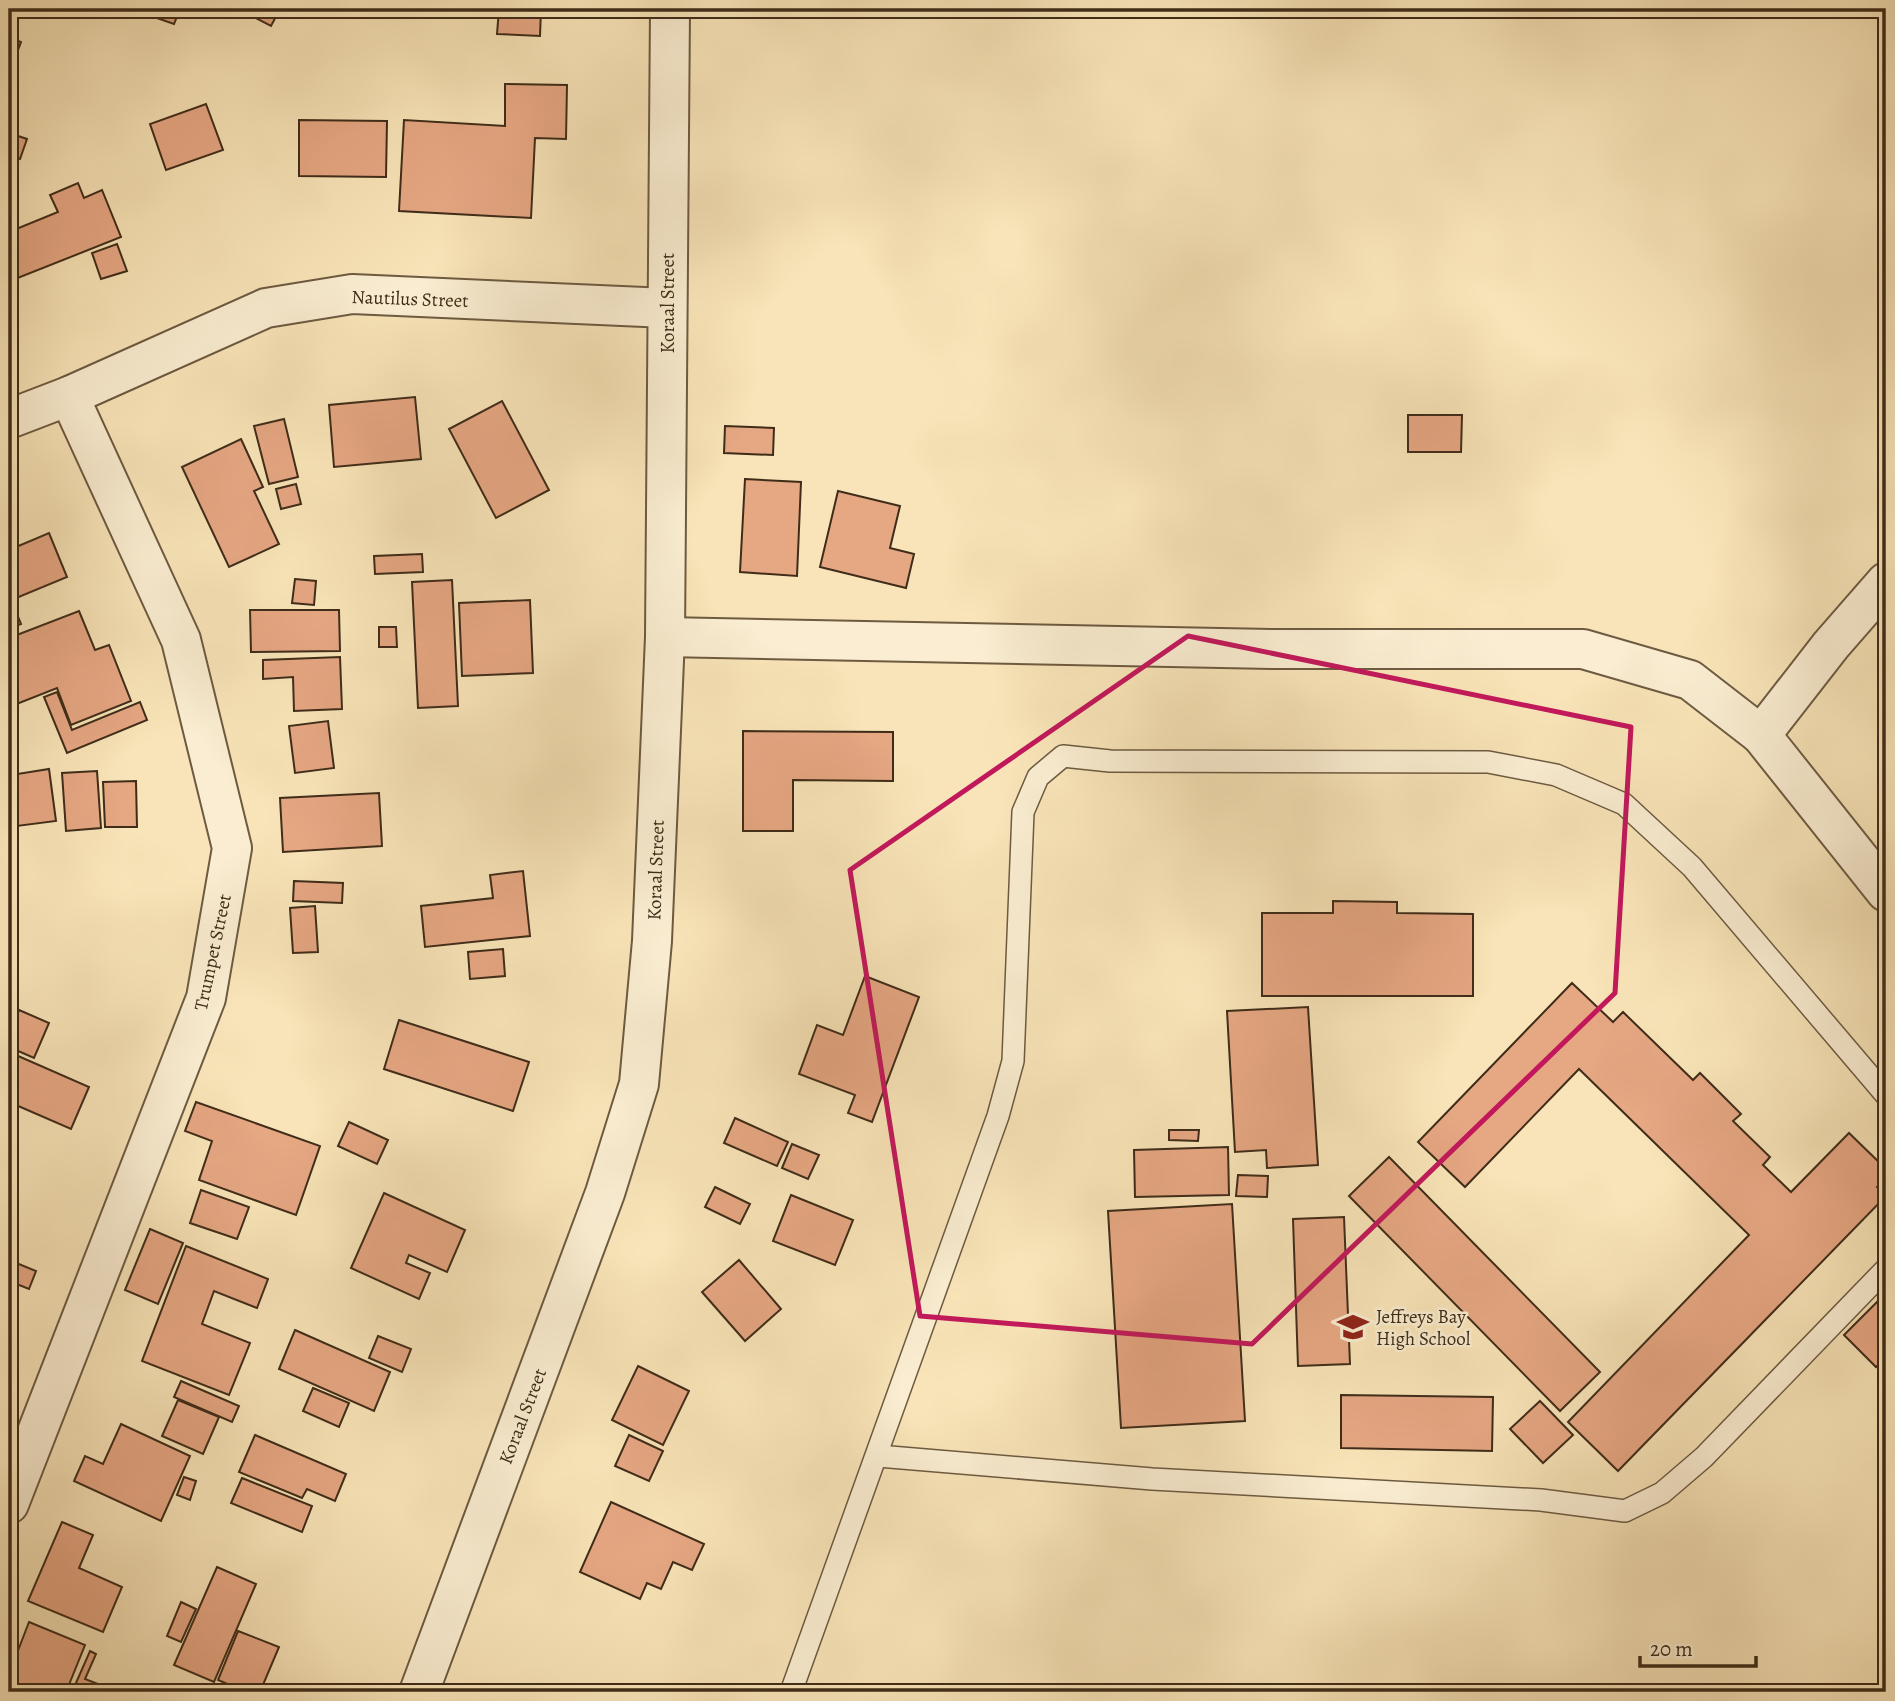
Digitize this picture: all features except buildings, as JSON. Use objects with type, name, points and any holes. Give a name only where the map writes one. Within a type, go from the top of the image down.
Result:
[{"type":"street","name":"Koraal Street","points":[[419,1692],[606,1193],[639,1084],[652,941],[665,637],[670,9]]},
{"type":"street","name":"Nautilus Street","points":[[9,419],[69,396],[266,308],[352,294],[667,308]]},
{"type":"street","name":"Trumpet Street","points":[[9,1504],[206,998],[232,848],[181,640],[69,396]]},
{"type":"street","points":[[1761,735],[1831,645],[1886,582]]},
{"type":"street","points":[[665,637],[1272,649],[1583,649],[1690,680],[1761,735],[1886,892]]},
{"type":"lane","points":[[791,1692],[998,1116],[1013,1060],[1023,812],[1038,777],[1063,756],[1110,761],[1489,762],[1556,775],[1624,804],[1692,867],[1886,1095]]},
{"type":"lane","points":[[878,1455],[1152,1479],[1541,1500],[1625,1511],[1662,1493],[1704,1457],[1886,1269]]},
{"type":"highlighted area","points":[[1188,636],[1631,727],[1615,993],[1252,1344],[920,1316],[850,870]]},
{"type":"place","name":"Jeffreys Bay High School","points":[[1353,1327]]}]
